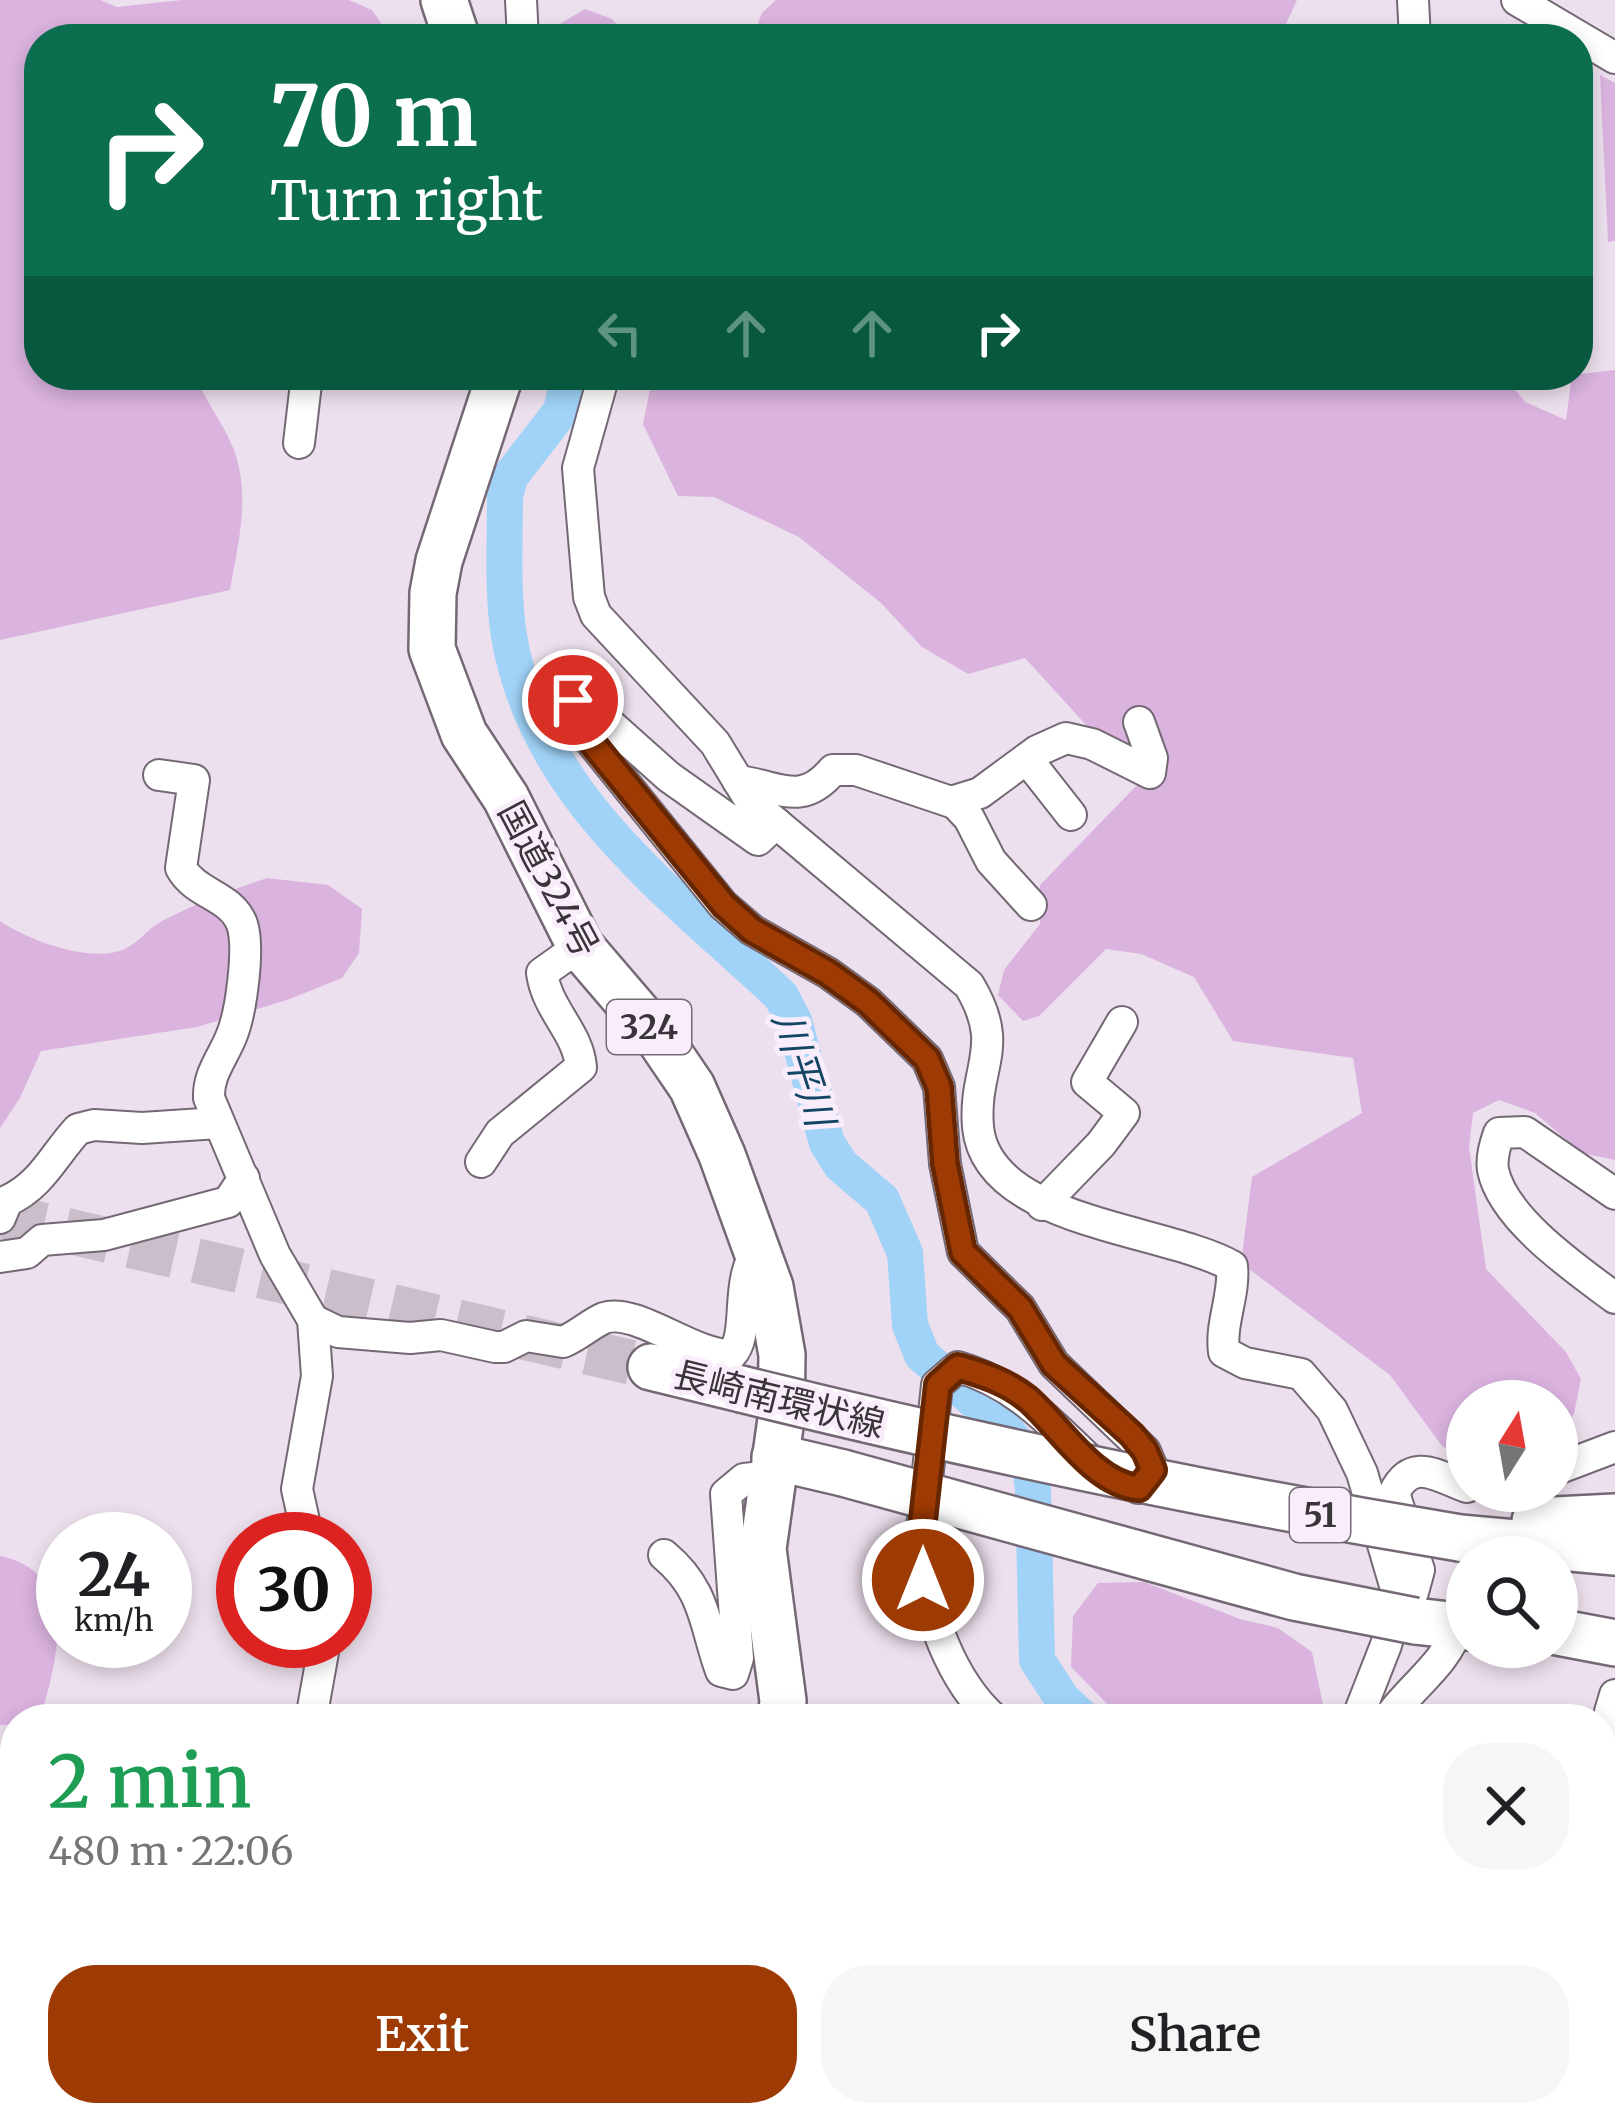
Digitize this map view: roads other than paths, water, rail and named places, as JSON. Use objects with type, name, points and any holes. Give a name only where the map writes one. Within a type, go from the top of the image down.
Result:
[{"type":"highway","name":"国道324号","points":[[495,390],[440,561],[433,593],[432,650],[464,734],[506,798],[580,946],[658,1037],[692,1087],[770,1287],[782,1355],[781,1419],[763,1549],[783,1704]]},
{"type":"highway","name":"長崎南環状線","points":[[651,1367],[961,1444],[1181,1490],[1471,1522]]},
{"type":"highway","points":[[773,1466],[843,1473],[1294,1597],[1435,1618]]},
{"type":"highway","name":"51","points":[[1471,1522],[1615,1517]]},
{"type":"highway","name":"51","points":[[1471,1522],[1615,1556]]},
{"type":"highway","points":[[1578,1636],[1615,1643]]},
{"type":"street","points":[[299,443],[305,390]]},
{"type":"street","points":[[600,390],[578,467],[589,597],[596,615],[716,743],[752,802],[969,985],[984,1010],[989,1031],[980,1108],[982,1141],[1004,1176],[1042,1205],[1232,1266],[1224,1352],[1245,1363],[1301,1374],[1332,1410],[1452,1647],[1398,1704]]},
{"type":"street","points":[[776,824],[758,840],[656,766],[585,701],[570,703],[572,718],[724,905],[752,930],[868,1002],[927,1059],[939,1087],[945,1164],[963,1252],[1020,1308],[1054,1364],[1132,1435],[1153,1470],[1139,1488],[1125,1487],[1024,1396],[990,1376],[958,1367],[938,1385],[921,1568],[940,1634],[977,1704]]},
{"type":"street","points":[[953,801],[980,793],[1053,741],[1073,738],[1150,773],[1152,758],[1139,722]]},
{"type":"street","points":[[1027,758],[1071,815]]},
{"type":"street","points":[[738,781],[793,793],[820,785],[833,770],[856,770],[953,801],[969,818],[992,861],[1030,905]]},
{"type":"street","points":[[159,775],[194,780],[182,868],[192,884],[230,904],[244,931],[237,1022],[209,1080],[209,1098],[275,1255],[313,1320],[317,1376],[297,1489],[302,1512]]},
{"type":"street","points":[[481,1162],[500,1133],[581,1066],[578,1048],[548,1001],[542,973],[580,946]]},
{"type":"street","points":[[1042,1205],[1124,1113],[1087,1082],[1123,1022]]},
{"type":"street","points":[[0,1218],[7,1201],[46,1174],[78,1130],[94,1125],[142,1128],[218,1123]]},
{"type":"street","points":[[1615,1194],[1525,1132],[1499,1133],[1492,1167],[1503,1196],[1553,1251],[1615,1298]]},
{"type":"street","points":[[0,1257],[27,1253],[42,1240],[104,1234],[228,1202],[244,1178]]},
{"type":"street","points":[[30,1188],[42,1240]]},
{"type":"street","points":[[313,1320],[338,1332],[410,1338],[441,1335],[504,1347],[526,1336],[563,1342],[608,1316],[628,1318],[684,1343],[730,1354],[741,1344],[746,1268],[757,1250]]},
{"type":"street","points":[[1578,1461],[1615,1447]]},
{"type":"street","points":[[664,1555],[686,1573],[709,1622],[721,1671],[733,1674],[738,1658],[726,1494],[744,1479],[773,1466]]},
{"type":"street","points":[[1435,1618],[1413,1592],[1419,1570],[1394,1493],[1400,1480],[1412,1471],[1427,1469],[1471,1522]]},
{"type":"street","points":[[1363,1704],[1386,1645],[1435,1618]]},
{"type":"street","points":[[313,1704],[320,1668]]},
{"type":"waterway","name":"川平川","points":[[566,390],[561,411],[510,477],[505,497],[507,619],[524,693],[547,746],[614,837],[781,996],[794,1021],[827,1143],[841,1165],[882,1200],[905,1253],[910,1325],[922,1355],[1002,1425],[1029,1459],[1037,1660],[1067,1704]]},
{"type":"tunnel","points":[[0,1215],[651,1367]]}]
